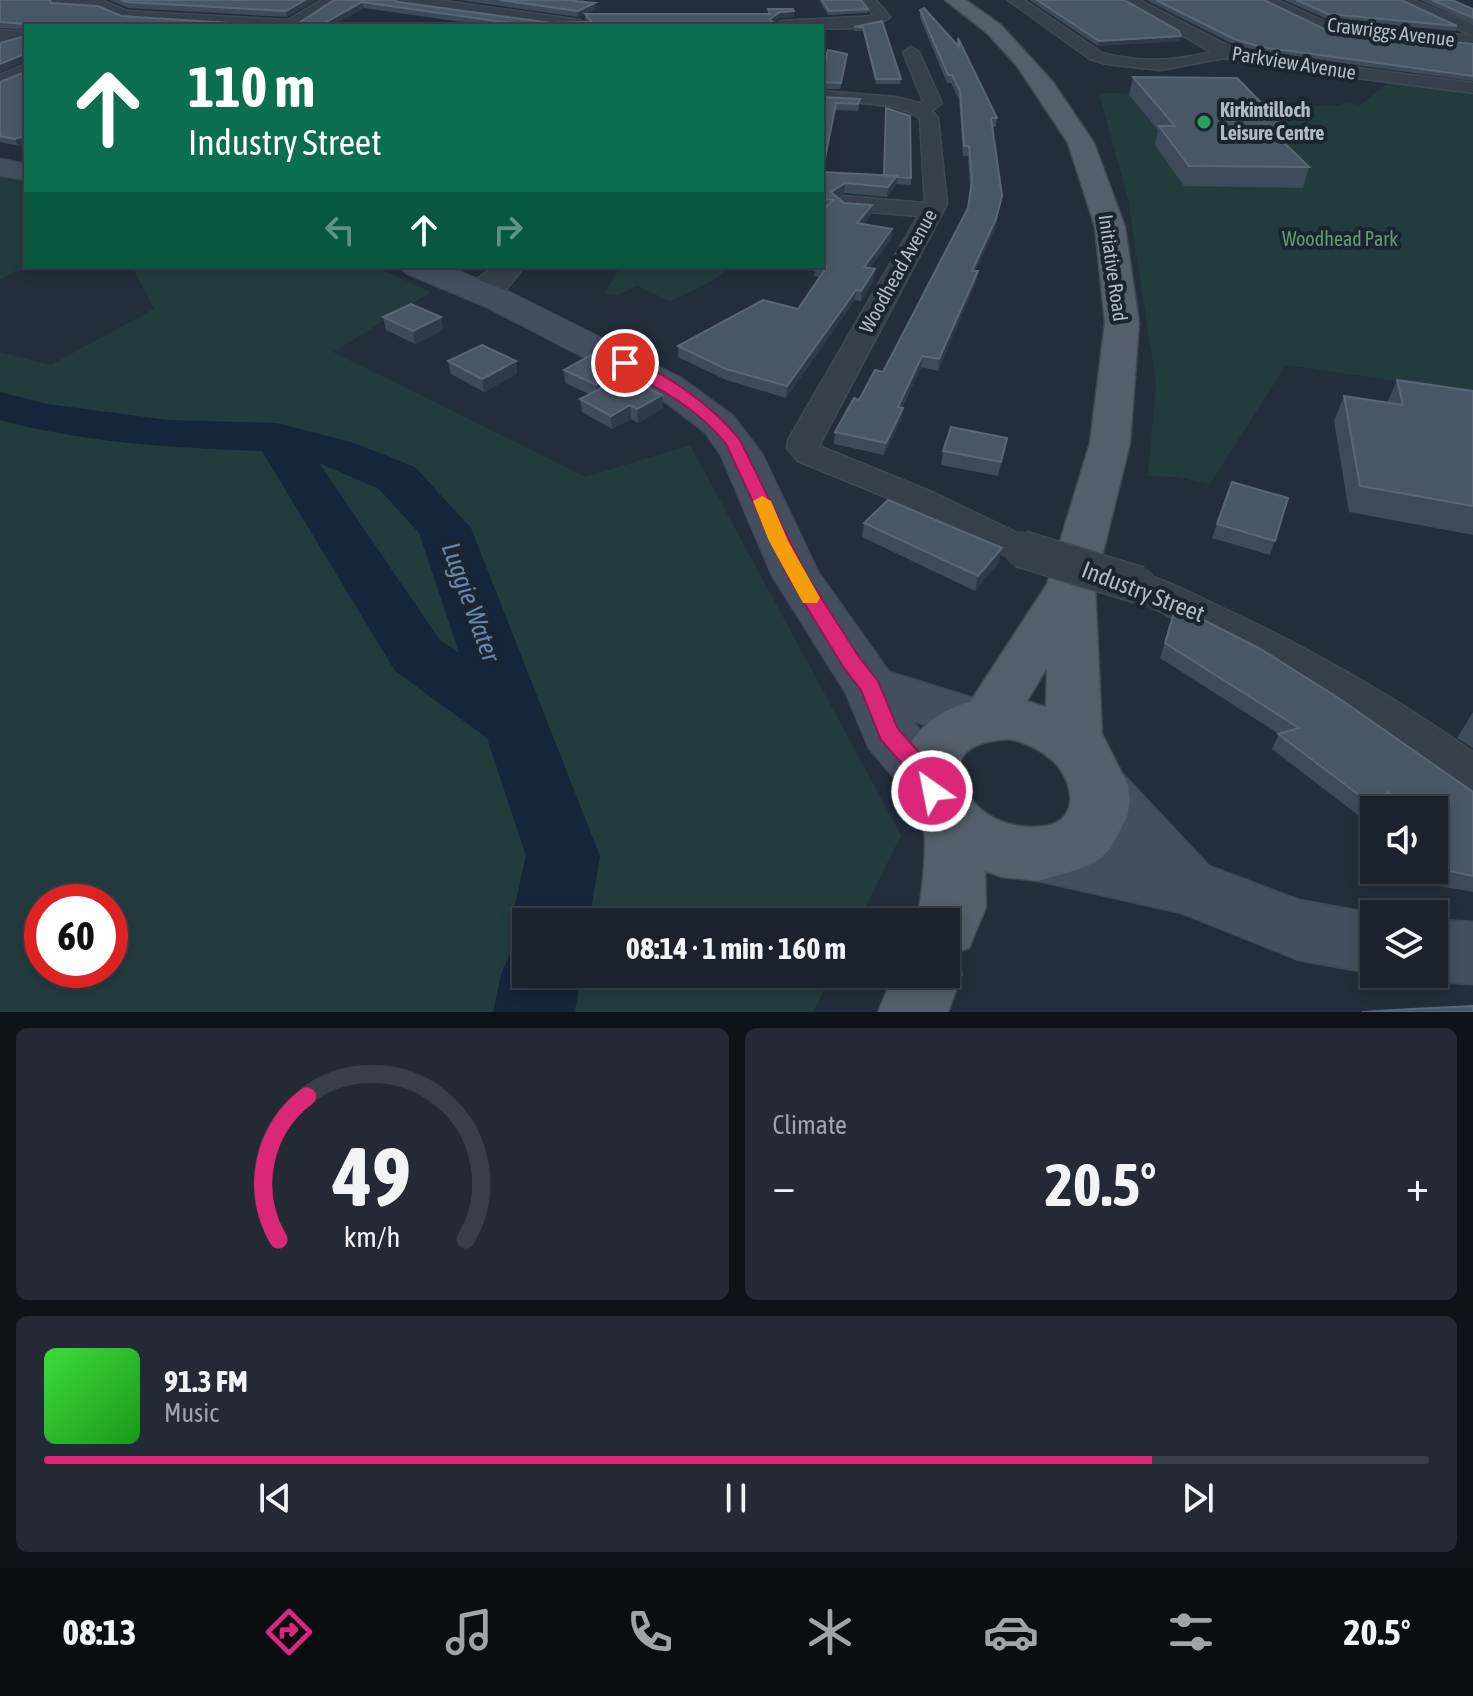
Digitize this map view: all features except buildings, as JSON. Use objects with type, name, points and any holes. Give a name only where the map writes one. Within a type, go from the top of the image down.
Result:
[{"type":"main road","name":"Initiative Road","points":[[954,0],[994,29],[1045,87],[1081,143],[1110,227],[1122,323],[1110,443],[1071,585]]},
{"type":"main road","points":[[422,268],[481,291],[677,392],[719,424],[741,454],[796,575],[870,686],[889,733],[978,841],[1187,886],[1299,930],[1360,941]]},
{"type":"main road","points":[[949,908],[942,801],[933,753],[950,732],[982,719],[1071,585]]},
{"type":"main road","points":[[960,909],[1031,854],[1058,851],[1089,833],[1097,820],[1090,769],[1074,734],[1071,585]]},
{"type":"main road","points":[[870,686],[982,719],[1008,718],[1046,728],[1090,769],[1187,886]]},
{"type":"main road","points":[[1448,952],[1473,953]]},
{"type":"main road","points":[[913,1012],[922,988]]},
{"type":"street","points":[[292,24],[332,0]]},
{"type":"street","points":[[399,0],[566,24]]},
{"type":"street","points":[[819,24],[875,21],[883,17],[868,0]]},
{"type":"street","points":[[1015,0],[1096,56],[1108,60],[1181,64],[1225,53]]},
{"type":"street","name":"Parkview Avenue","points":[[1128,0],[1225,53],[1473,88]]},
{"type":"street","name":"Crawriggs Avenue","points":[[1265,0],[1323,26],[1473,41]]},
{"type":"street","points":[[1401,0],[1473,31]]},
{"type":"street","points":[[58,3],[107,5],[120,10],[123,15],[273,24]]},
{"type":"street","points":[[0,35],[20,35],[20,38],[0,43]]},
{"type":"street","name":"Woodhead Avenue","points":[[804,440],[936,204],[929,118],[921,110],[933,103],[911,52]]},
{"type":"street","points":[[0,82],[24,70]]},
{"type":"street","points":[[824,96],[896,102],[921,110]]},
{"type":"street","points":[[844,203],[933,210]]},
{"type":"street","points":[[481,291],[495,284],[507,268]]},
{"type":"street","name":"Industry Street","points":[[804,440],[803,448],[809,454],[922,500],[1021,549],[1139,585],[1232,627],[1328,681],[1473,776]]},
{"type":"green space","name":"Woodhead Park","points":[[1388,83],[1473,95],[1473,392],[1286,365],[1210,484],[1178,477],[1148,476],[1156,384],[1128,199],[1099,93],[1234,95],[1299,106],[1337,106],[1347,103],[1360,105]]},
{"type":"green space","points":[[0,175],[24,180],[24,268],[0,279]]},
{"type":"green space","points":[[133,268],[378,268],[431,292],[333,352],[586,477],[690,445],[901,835],[865,908],[512,908],[512,988],[825,988],[813,1012],[0,1012],[0,352],[51,365],[154,309]]},
{"type":"green space","points":[[619,268],[728,270],[707,284],[670,301],[637,286],[618,295],[605,293]]},
{"type":"waterway","name":"Luggie Water","points":[[0,406],[46,418],[168,434],[277,437]]},
{"type":"waterway","name":"Luggie Water","points":[[277,437],[337,453],[397,478],[444,528],[563,856],[553,908]]},
{"type":"waterway","name":"Luggie Water","points":[[277,437],[417,655],[515,724]]},
{"type":"waterway","name":"Luggie Water","points":[[534,1012],[538,988]]},
{"type":"slow traffic","points":[[762,501],[778,541],[810,598]]},
{"type":"place","name":"Kirkintilloch Leisure Centre","points":[[1204,122]]},
{"type":"route","points":[[625,363],[686,397],[719,424],[734,444],[796,575],[870,686],[889,733],[930,779],[932,791]]}]
